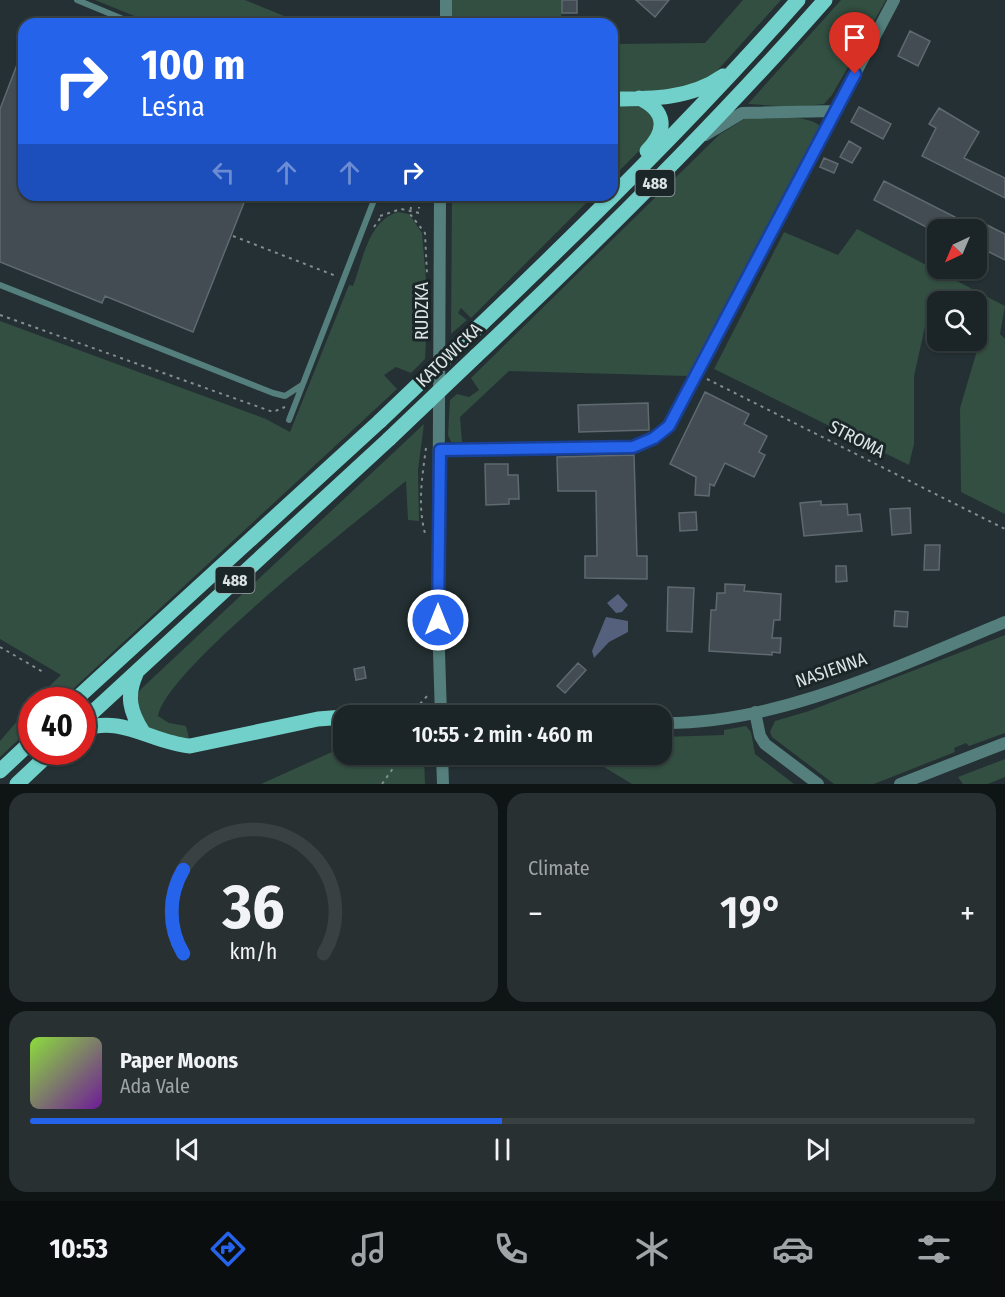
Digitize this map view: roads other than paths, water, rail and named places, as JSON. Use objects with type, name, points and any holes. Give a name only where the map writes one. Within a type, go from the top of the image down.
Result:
[{"type":"main road","name":"KATOWICKA","points":[[618,192],[743,63],[798,0]]},
{"type":"main road","name":"KATOWICKA","points":[[96,709],[389,439],[620,218],[699,138],[825,0]]},
{"type":"main road","points":[[618,99],[695,92],[709,86],[743,63]]},
{"type":"main road","points":[[618,180],[659,136],[660,115],[650,104],[639,98]]},
{"type":"main road","points":[[504,302],[550,249],[597,201]]},
{"type":"main road","name":"KATOWICKA","points":[[89,687],[380,421],[609,201]]},
{"type":"main road","points":[[137,671],[130,687],[129,701],[132,716],[143,732]]},
{"type":"main road","points":[[96,726],[105,723],[143,732],[172,744],[190,746],[333,718]]},
{"type":"main road","points":[[0,771],[18,754]]},
{"type":"main road","points":[[17,784],[37,765]]},
{"type":"street","points":[[446,0],[446,18]]},
{"type":"street","points":[[440,450],[633,447],[654,438],[669,426],[894,0]]},
{"type":"street","points":[[699,138],[742,113],[835,111]]},
{"type":"street","name":"RUDZKA","points":[[440,201],[440,705]]},
{"type":"street","name":"NASIENNA","points":[[672,722],[701,721],[755,712],[836,688],[1005,622]]},
{"type":"street","points":[[755,712],[760,736],[765,744],[818,784]]},
{"type":"street","points":[[900,784],[1005,743]]},
{"type":"street","points":[[442,765],[443,784]]},
{"type":"lane","points":[[77,0],[120,18]]},
{"type":"lane","points":[[289,420],[376,201]]},
{"type":"lane","points":[[0,285],[273,393],[285,396],[302,385]]},
{"type":"water","points":[[618,594],[628,605],[622,612],[616,613],[607,603]]},
{"type":"water","points":[[606,617],[628,621],[628,632],[609,642],[594,658],[592,651]]}]
